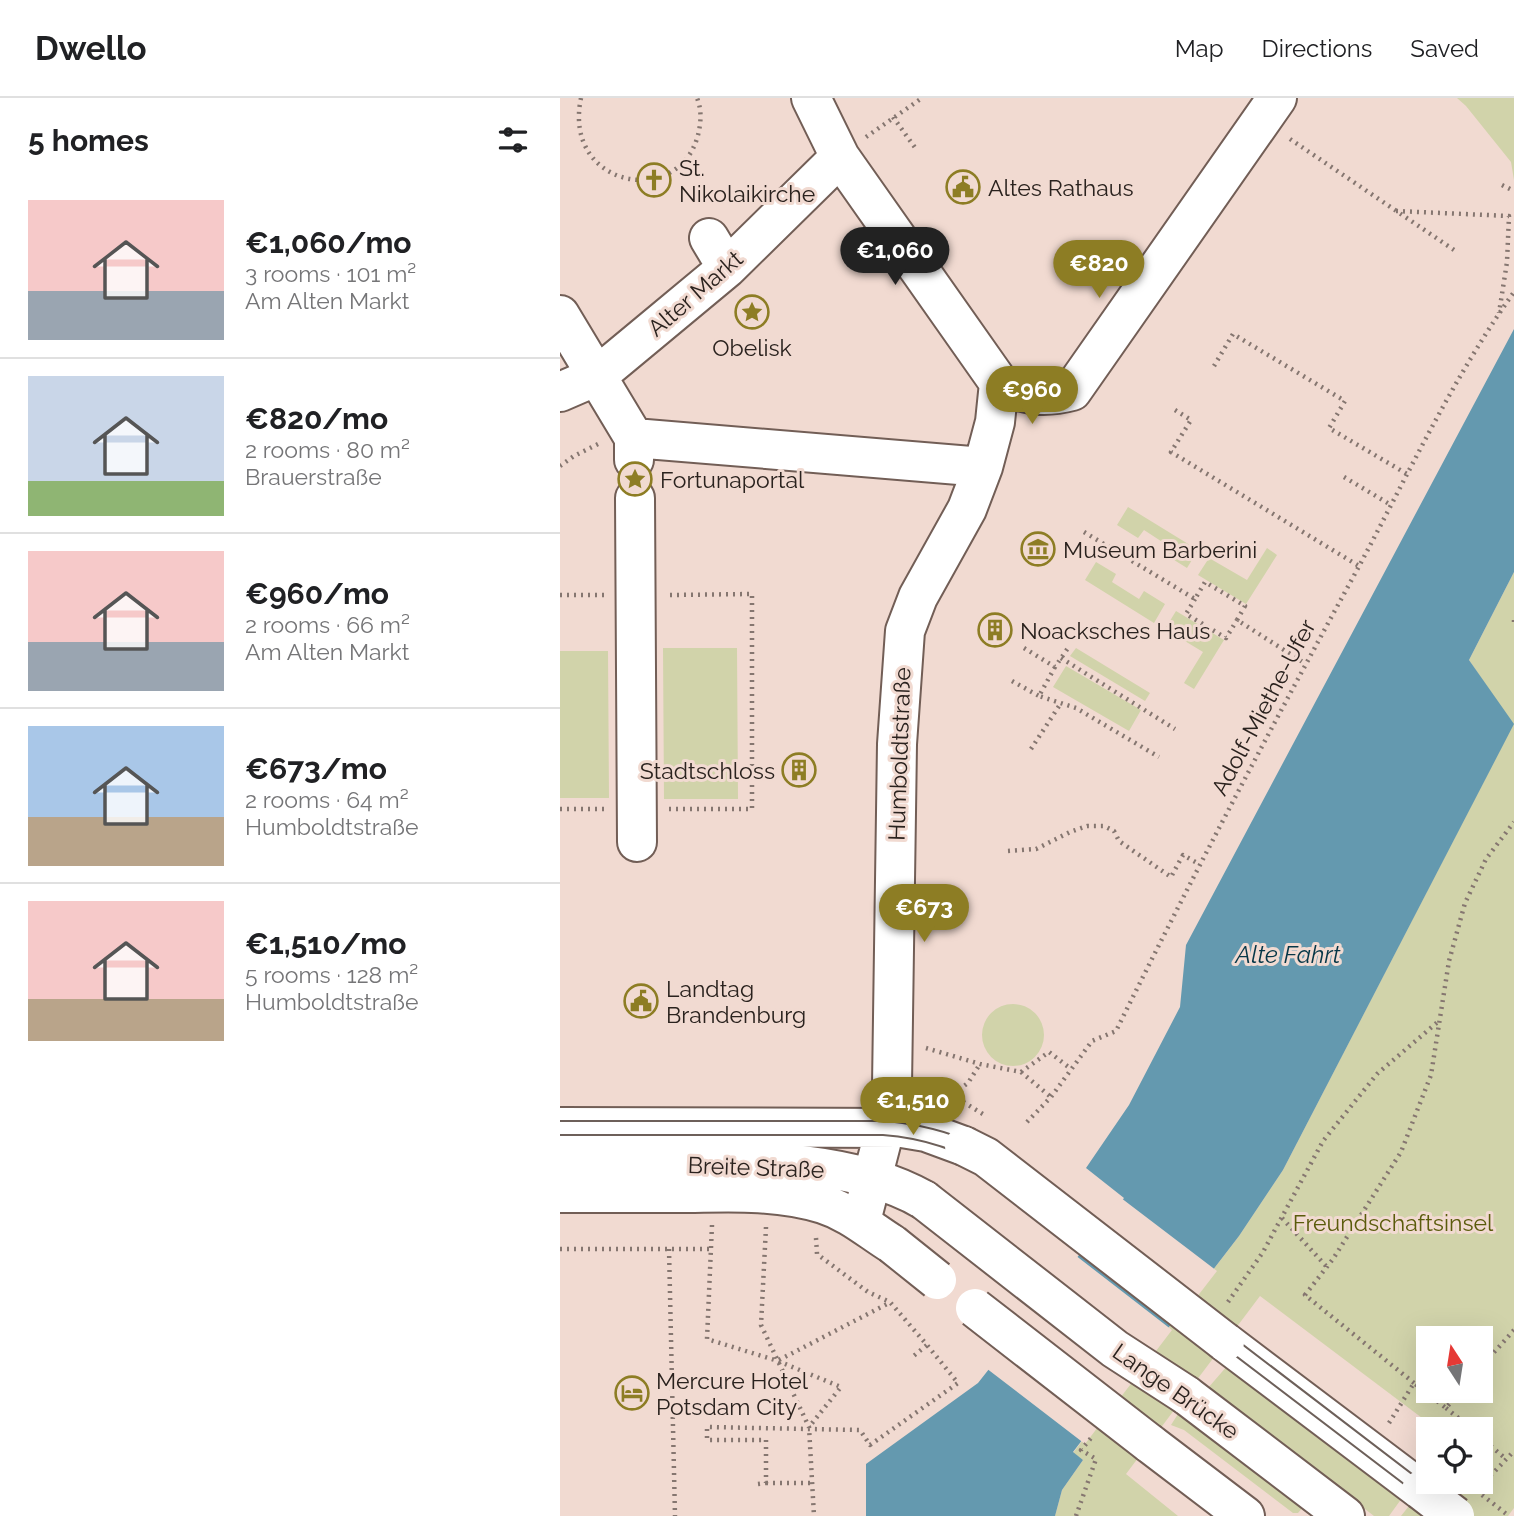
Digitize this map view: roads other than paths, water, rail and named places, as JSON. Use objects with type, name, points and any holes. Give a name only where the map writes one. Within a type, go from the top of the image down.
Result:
[{"type":"street","points":[[811,98],[840,157],[999,383],[1016,392],[1035,396],[1054,396],[1072,391],[1277,98]]},
{"type":"street","name":"Alter Markt","points":[[560,392],[597,376],[718,253],[840,157]]},
{"type":"street","points":[[560,315],[597,376],[634,449],[983,467],[995,422],[999,383]]},
{"type":"street","name":"Humboldtstraße","points":[[862,1221],[885,1128],[892,1086],[897,744],[905,631],[918,597],[967,509],[983,467]]},
{"type":"street","points":[[635,498],[637,825]]},
{"type":"street","points":[[560,1126],[975,1131],[986,1157],[1226,1324],[1421,1490],[1463,1507]]},
{"type":"street","name":"Breite Straße","points":[[560,1164],[803,1165],[830,1168],[907,1190],[924,1200],[1008,1265]]},
{"type":"street","name":"Breite Straße","points":[[560,1193],[768,1194],[821,1203],[862,1221],[1245,1516]]},
{"type":"street","name":"Lange Brücke","points":[[1008,1265],[1115,1349],[1186,1395],[1340,1515]]},
{"type":"water","name":"Alte Fahrt","points":[[1514,329],[1514,572],[1469,660],[1514,724],[1283,1170],[1239,1236],[1073,1452],[1083,1460],[1062,1490],[1055,1516],[866,1516],[866,1464],[978,1383],[1124,1198],[1086,1168],[1129,1105],[1180,1007],[1186,945]]},
{"type":"tram line","points":[[560,1121],[887,1121],[927,1128],[966,1140],[1015,1169],[1467,1516]]},
{"type":"tram line","points":[[560,1135],[883,1135],[927,1142],[955,1151],[994,1172],[1446,1516]]},
{"type":"place","name":"St. Nikolaikirche","points":[[654,180]]},
{"type":"place","name":"Altes Rathaus","points":[[963,187]]},
{"type":"place","name":"Obelisk","points":[[752,312]]},
{"type":"place","name":"Fortunaportal","points":[[635,479]]},
{"type":"place","name":"Museum Barberini","points":[[1038,549]]},
{"type":"place","name":"Noacksches Haus","points":[[995,630]]},
{"type":"place","name":"Stadtschloss","points":[[799,770]]},
{"type":"place","name":"Landtag Brandenburg","points":[[641,1001]]},
{"type":"place","name":"Mercure Hotel Potsdam City","points":[[632,1393]]},
{"type":"park label","name":"Freundschaftsinsel","points":[[1393,1222]]}]
